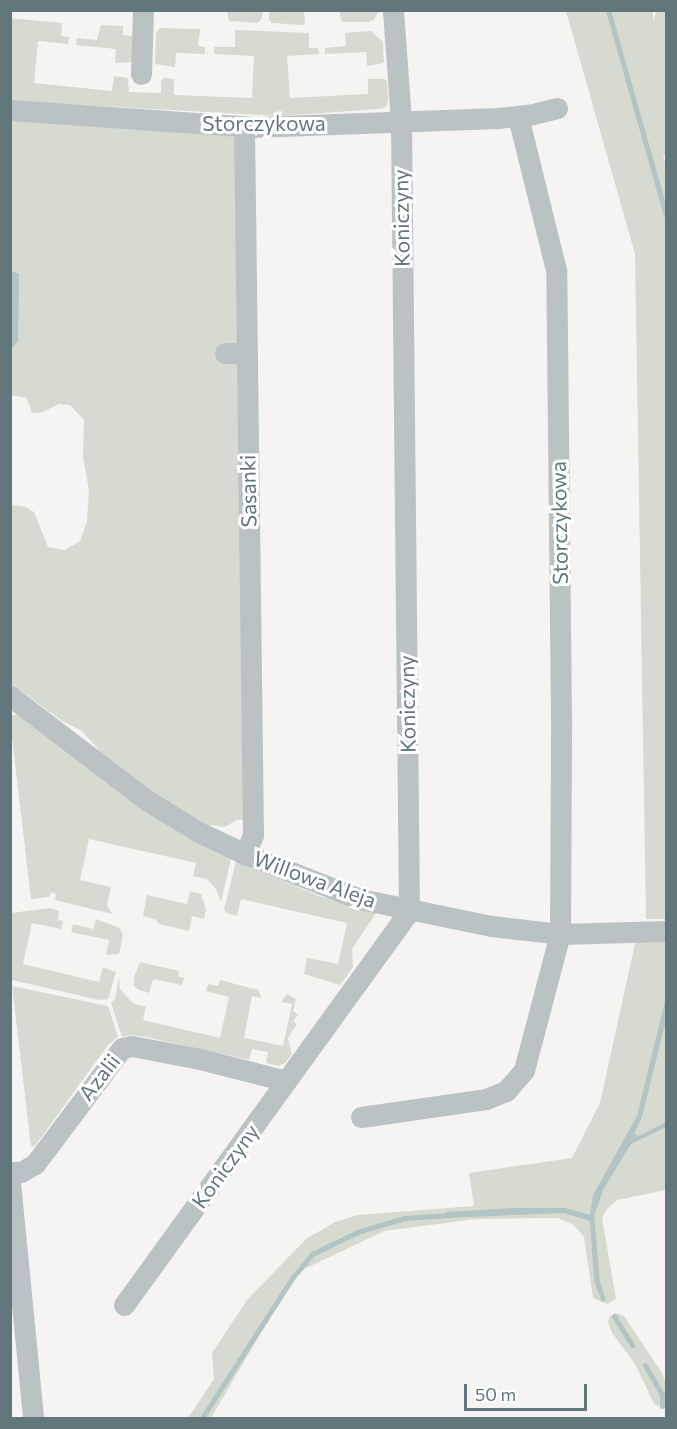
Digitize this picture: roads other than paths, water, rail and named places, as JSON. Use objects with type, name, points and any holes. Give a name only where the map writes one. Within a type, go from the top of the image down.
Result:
[{"type":"street","points":[[141,74],[143,10]]},
{"type":"street","name":"Koniczyny","points":[[124,1305],[409,911],[401,120],[393,10]]},
{"type":"street","name":"Storczykowa","points":[[10,110],[244,127],[518,116],[557,108]]},
{"type":"street","name":"Storczykowa","points":[[361,1117],[486,1099],[506,1091],[524,1071],[560,934],[561,718],[556,270],[518,116]]},
{"type":"street","name":"Sasanki","points":[[244,127],[253,835],[245,854]]},
{"type":"street","points":[[225,353],[246,353]]},
{"type":"street","name":"Willowa Aleja","points":[[10,696],[88,746],[154,804],[199,832],[245,854],[360,899],[409,911],[491,926],[560,934],[666,931]]},
{"type":"street","name":"Azalii","points":[[10,1172],[21,1172],[35,1164],[122,1048],[132,1046],[200,1059],[286,1081]]},
{"type":"street","points":[[10,1182],[33,1419]]},
{"type":"waterway","points":[[608,10],[666,215]]},
{"type":"waterway","points":[[202,1418],[293,1277],[312,1254],[360,1231],[405,1218],[450,1215]]},
{"type":"waterway","points":[[614,1316],[632,1345]]},
{"type":"waterway","points":[[645,1365],[662,1394],[662,1406]]}]
